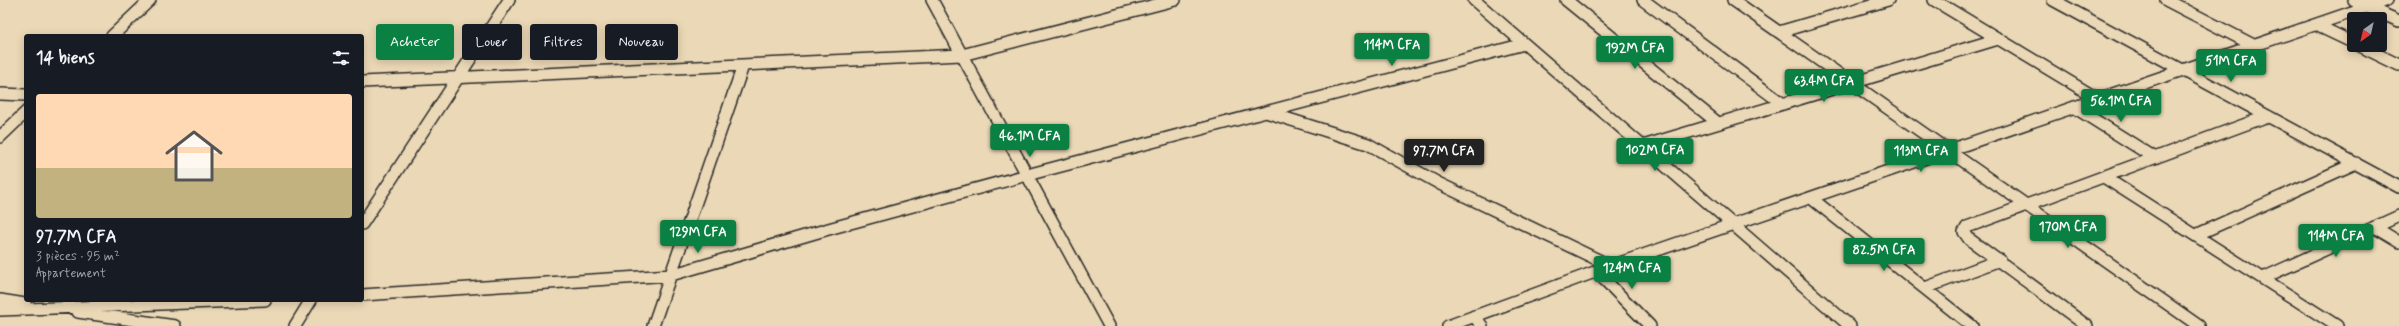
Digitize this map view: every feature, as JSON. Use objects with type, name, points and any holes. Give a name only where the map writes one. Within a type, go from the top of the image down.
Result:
[{"type":"street","points":[[114,34],[150,0]]},
{"type":"street","points":[[364,221],[509,0]]},
{"type":"street","points":[[932,0],[1109,326]]},
{"type":"street","points":[[364,82],[962,55],[1175,0]]},
{"type":"street","points":[[1474,0],[1850,326]]},
{"type":"street","points":[[1566,0],[1718,123]]},
{"type":"street","points":[[1643,0],[1784,104]]},
{"type":"street","points":[[1733,0],[1853,82],[2026,206],[2199,326]]},
{"type":"street","points":[[1779,32],[1888,0]]},
{"type":"street","points":[[1934,0],[2098,99]]},
{"type":"street","points":[[2053,0],[2399,187]]},
{"type":"street","points":[[2166,0],[2255,46]]},
{"type":"street","points":[[2354,0],[2370,6],[2399,22]]},
{"type":"street","points":[[1448,326],[1478,321],[1612,266],[1951,151],[2074,107],[2184,71],[2387,0]]},
{"type":"street","points":[[2316,25],[2347,40]]},
{"type":"street","points":[[1643,146],[1998,39]]},
{"type":"street","points":[[364,295],[671,275],[832,228],[1027,175],[1524,44]]},
{"type":"street","points":[[2372,52],[2399,65]]},
{"type":"street","points":[[652,326],[743,66]]},
{"type":"street","points":[[0,94],[24,95]]},
{"type":"street","points":[[2074,107],[2155,158]]},
{"type":"street","points":[[1265,112],[1368,144],[1440,184],[1612,266]]},
{"type":"street","points":[[0,137],[24,114]]},
{"type":"street","points":[[2087,326],[2000,260],[1969,239],[1964,232],[1967,227],[2268,116]]},
{"type":"street","points":[[2196,235],[2356,163]]},
{"type":"street","points":[[2104,177],[2336,326]]},
{"type":"street","points":[[1811,198],[1972,326]]},
{"type":"street","points":[[2263,278],[2399,216]]},
{"type":"street","points":[[2374,227],[2399,242]]},
{"type":"street","points":[[1925,288],[2000,260]]},
{"type":"street","points":[[1597,272],[1650,326]]},
{"type":"street","points":[[0,300],[175,326]]},
{"type":"street","points":[[0,310],[211,302]]},
{"type":"street","points":[[295,326],[311,302]]}]
